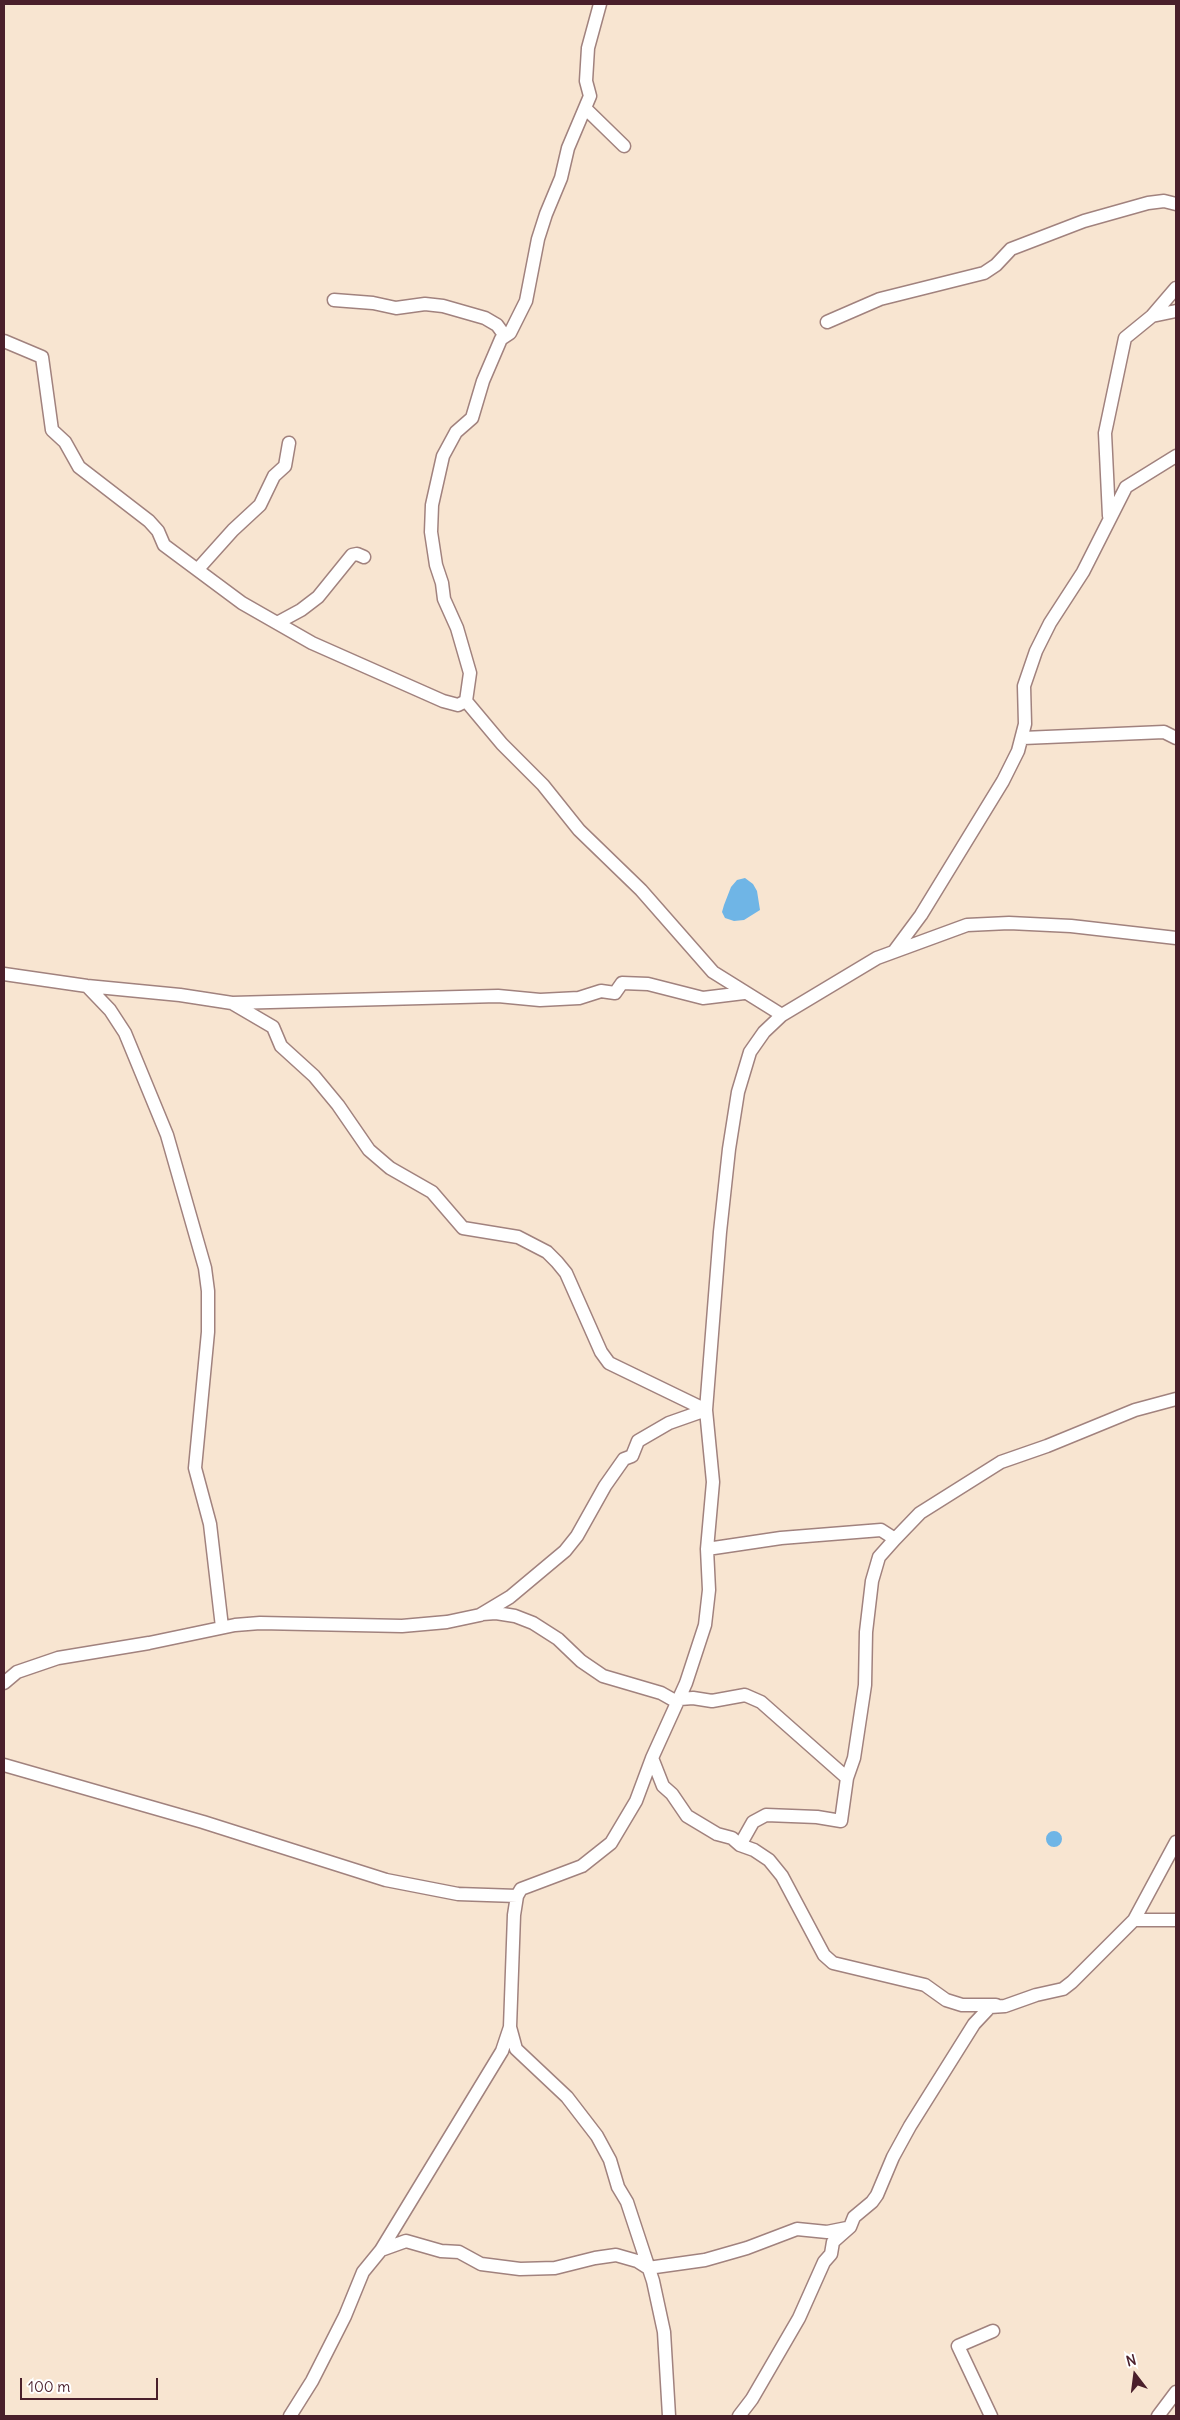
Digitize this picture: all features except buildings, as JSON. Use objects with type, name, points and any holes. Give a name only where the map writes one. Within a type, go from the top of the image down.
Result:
[{"type":"street","points":[[600,4],[588,48],[586,81],[590,96],[568,148],[560,178],[538,238],[526,301],[510,332],[501,340],[483,381],[472,418],[456,432],[443,456],[432,505],[431,532],[436,565],[442,583],[444,600],[457,628],[470,673],[466,701],[502,744],[543,785],[579,830],[641,890],[713,972],[782,1015]]},
{"type":"street","points":[[585,108],[624,146]]},
{"type":"street","points":[[827,322],[880,298],[984,273],[996,265],[1011,249],[1084,221],[1148,203],[1164,201],[1176,204]]},
{"type":"street","points":[[1109,517],[1105,433],[1124,338],[1152,316],[1176,288]]},
{"type":"street","points":[[334,300],[373,303],[396,308],[425,304],[443,306],[485,318],[497,325],[505,336]]},
{"type":"street","points":[[1152,316],[1176,311]]},
{"type":"street","points":[[4,341],[42,357],[52,430],[65,442],[79,467],[149,521],[158,530],[164,545],[242,603],[312,643],[443,701],[458,705],[466,701]]},
{"type":"street","points":[[198,569],[233,530],[260,506],[274,476],[285,466],[289,443]]},
{"type":"street","points":[[895,950],[921,915],[1003,781],[1023,738],[1024,686],[1036,651],[1050,623],[1083,572],[1109,517],[1126,487],[1176,456]]},
{"type":"street","points":[[277,623],[302,610],[318,597],[352,555],[358,554],[364,558]]},
{"type":"street","points":[[1023,738],[1164,732],[1176,738]]},
{"type":"street","points":[[290,2416],[312,2381],[345,2316],[363,2272],[381,2250],[502,2051],[510,2027],[514,1915],[517,1896],[521,1889],[582,1866],[611,1843],[636,1801],[652,1758],[678,1701],[705,1625],[708,1590],[707,1548],[712,1482],[706,1410],[720,1232],[729,1149],[738,1092],[750,1052],[764,1032],[782,1015],[877,958],[967,925],[1009,923],[1071,926],[1176,938]]},
{"type":"street","points":[[4,974],[232,1003],[498,996],[540,1000],[580,998],[601,991],[615,993],[622,983],[648,984],[703,998],[744,993]]},
{"type":"street","points":[[87,986],[110,1010],[125,1033],[167,1135],[205,1268],[208,1291],[208,1332],[195,1468],[210,1524],[222,1627]]},
{"type":"street","points":[[232,1003],[273,1027],[281,1046],[314,1076],[338,1105],[357,1136],[369,1150],[390,1168],[432,1192],[463,1228],[518,1238],[536,1246],[557,1262],[566,1272],[601,1352],[610,1364],[706,1410]]},
{"type":"street","points":[[740,1845],[753,1822],[766,1815],[817,1816],[841,1821],[847,1778],[854,1758],[865,1685],[866,1632],[872,1581],[879,1557],[894,1539],[920,1513],[1001,1462],[1047,1446],[1135,1410],[1176,1399]]},
{"type":"street","points":[[480,1615],[510,1597],[565,1551],[577,1536],[624,1459],[632,1456],[638,1441],[668,1423],[706,1410]]},
{"type":"street","points":[[707,1548],[780,1538],[881,1530],[894,1539]]},
{"type":"street","points":[[4,1684],[17,1672],[58,1658],[149,1643],[222,1627],[260,1623],[402,1626],[447,1622],[496,1613],[515,1616],[533,1624],[558,1639],[581,1661],[602,1676],[661,1692],[678,1701],[693,1698],[712,1701],[746,1696],[761,1702],[847,1778]]},
{"type":"street","points":[[652,1758],[663,1786],[672,1794],[687,1816],[717,1834],[732,1838],[740,1845],[754,1850],[769,1860],[782,1876],[824,1955],[833,1963],[925,1985],[946,2000],[962,2005],[1005,2006]]},
{"type":"street","points":[[4,1765],[63,1784],[203,1822],[386,1880],[458,1894],[517,1896]]},
{"type":"street","points":[[739,2416],[752,2399],[799,2318],[824,2262],[831,2254],[832,2242],[850,2227],[854,2217],[872,2202],[877,2195],[893,2157],[910,2126],[974,2024],[990,2007],[1005,2006],[1036,1995],[1063,1989],[1134,1920],[1176,1842]]},
{"type":"street","points":[[1134,1920],[1176,1920]]},
{"type":"street","points":[[510,2027],[516,2049],[526,2061],[560,2090],[597,2136],[627,2202],[648,2268],[664,2332],[668,2416]]},
{"type":"street","points":[[381,2250],[406,2242],[441,2251],[459,2252],[481,2264],[520,2269],[555,2268],[616,2255],[637,2261],[648,2268],[705,2260],[747,2248],[797,2229],[827,2232],[850,2227]]},
{"type":"street","points":[[991,2416],[958,2346],[993,2332]]},
{"type":"street","points":[[1158,2416],[1176,2392]]},
{"type":"water","points":[[745,878],[753,884],[757,891],[760,910],[744,920],[734,921],[725,918],[722,912],[731,887],[737,880]]},
{"type":"water","points":[[1054,1831],[1062,1839],[1054,1847],[1046,1839]]}]
